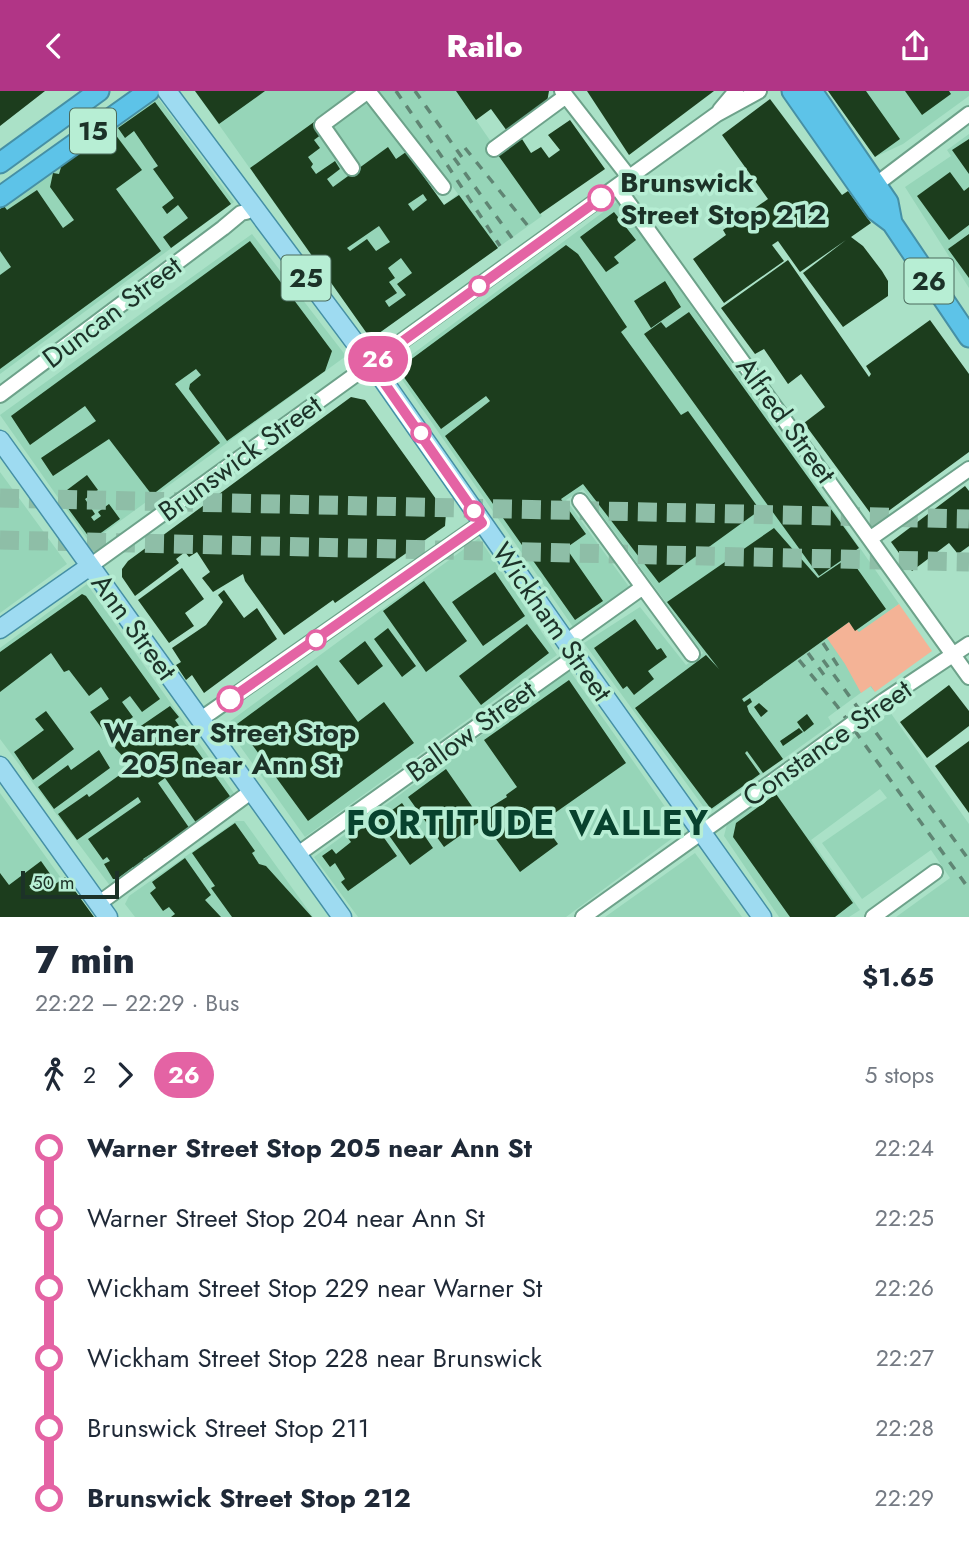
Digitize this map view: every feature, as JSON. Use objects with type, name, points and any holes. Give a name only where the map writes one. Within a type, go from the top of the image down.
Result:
[{"type":"highway","name":"15","points":[[0,163],[99,91]]},
{"type":"highway","name":"15","points":[[0,197],[149,91]]},
{"type":"highway","name":"26","points":[[792,91],[870,188],[888,202],[892,223],[967,329]]},
{"type":"highway","name":"26","points":[[812,91],[870,188]]},
{"type":"main road","name":"Wickham Street","points":[[167,91],[250,210],[371,364],[762,917]]},
{"type":"main road","name":"Ann Street","points":[[0,440],[342,917]]},
{"type":"main road","name":"Brunswick Street","points":[[0,629],[90,566]]},
{"type":"main road","points":[[0,766],[103,910]]},
{"type":"street","points":[[352,168],[322,125],[368,91],[443,187]]},
{"type":"street","name":"Brunswick Street","points":[[718,114],[736,91]]},
{"type":"street","name":"Brunswick Street","points":[[90,566],[718,114],[759,91]]},
{"type":"street","points":[[494,149],[564,94]]},
{"type":"street","name":"Alfred Street","points":[[564,94],[969,677]]},
{"type":"street","points":[[870,188],[969,114]]},
{"type":"street","name":"Duncan Street","points":[[0,395],[241,213],[250,210]]},
{"type":"street","points":[[871,538],[969,469]]},
{"type":"street","points":[[580,501],[692,655]]},
{"type":"street","points":[[201,719],[482,523]]},
{"type":"street","name":"Ballow Street","points":[[298,854],[571,649],[643,587]]},
{"type":"street","name":"Constance Street","points":[[583,917],[882,702],[969,644]]},
{"type":"street","points":[[103,910],[252,791]]},
{"type":"street","points":[[873,917],[935,872]]},
{"type":"shaded area","points":[[195,91],[355,91],[398,140],[444,205],[458,194],[377,91],[456,91],[542,216],[375,336],[368,335]]},
{"type":"shaded area","points":[[828,91],[969,91],[969,96],[903,144],[875,157]]},
{"type":"shaded area","points":[[158,98],[234,202],[0,374],[0,208]]},
{"type":"shaded area","points":[[969,134],[969,288],[905,187],[951,156],[947,150]]},
{"type":"shaded area","points":[[618,201],[899,604],[859,633],[875,692],[870,686],[828,717],[832,724],[708,813],[584,643],[640,607],[686,665],[703,653],[583,489],[566,500],[630,588],[573,627],[394,368]]},
{"type":"shaded area","points":[[252,234],[346,356],[90,543],[0,415]]},
{"type":"shaded area","points":[[0,472],[67,564],[0,613]]},
{"type":"shaded area","points":[[479,538],[557,655],[305,837],[225,725]]},
{"type":"shaded area","points":[[87,584],[236,796],[111,887],[0,739],[0,648]]},
{"type":"shaded area","points":[[899,604],[932,651],[875,692],[871,686],[861,693],[827,638],[849,622],[859,632]]},
{"type":"shaded area","points":[[570,671],[682,831],[566,917],[358,917],[314,857]]},
{"type":"shaded area","points":[[890,712],[969,824],[969,917],[896,917],[950,878],[931,850],[862,899],[822,843],[887,798],[880,789],[811,840],[860,910],[849,917],[779,917],[724,836],[727,824]]},
{"type":"shaded area","points":[[0,793],[89,917],[0,917]]},
{"type":"shaded area","points":[[236,821],[244,821],[313,917],[135,917],[125,904],[129,896]]},
{"type":"shaded area","points":[[695,853],[742,917],[605,917]]},
{"type":"building","points":[[0,91],[45,91],[0,126]]},
{"type":"building","points":[[195,91],[265,91],[219,124]]},
{"type":"building","points":[[456,91],[549,91],[547,102],[507,131],[491,109],[476,120]]},
{"type":"building","points":[[587,91],[714,91],[629,155]]},
{"type":"building","points":[[828,91],[866,91],[900,139],[875,157]]},
{"type":"building","points":[[905,91],[949,91],[951,94],[922,115]]},
{"type":"building","points":[[770,99],[842,195],[848,191],[871,223],[851,237],[863,246],[882,271],[888,281],[888,296],[843,327],[803,273],[846,240],[800,272],[778,241],[772,245],[784,261],[724,303],[693,259],[726,235],[723,230],[768,199],[722,135]]},
{"type":"building","points":[[155,102],[231,204],[171,248],[163,237],[188,218],[178,205],[167,214],[162,207],[174,198],[153,169],[158,166],[134,131],[125,138],[118,128]]},
{"type":"building","points":[[570,120],[605,169],[540,214],[498,155],[522,139],[531,153],[541,147],[549,158],[560,150],[548,135]]},
{"type":"building","points":[[314,122],[322,134],[314,140],[320,148],[308,157],[316,174],[335,161],[340,169],[327,179],[333,187],[388,147],[396,159],[406,152],[444,205],[459,195],[498,248],[375,336],[368,335],[250,168]],"holes":[[[423,194],[427,200],[413,211],[408,204]],[[379,226],[390,242],[376,251],[367,239],[350,251],[347,248]],[[401,258],[412,273],[397,284],[406,295],[389,307],[385,301],[397,293],[389,282],[395,278],[388,268]]]},
{"type":"building","points":[[105,133],[115,134],[142,170],[116,189],[161,251],[0,369],[0,275],[11,267],[0,251],[0,209],[4,206],[7,210],[37,190],[63,228],[74,220],[50,187],[53,173],[59,174],[62,164],[88,147],[93,148],[94,141]]},
{"type":"building","points":[[969,139],[969,174],[952,150]]},
{"type":"building","points":[[950,172],[964,191],[969,187],[969,225],[949,240],[917,196]]},
{"type":"building","points":[[614,212],[636,240],[614,257],[619,263],[606,272],[580,237]]},
{"type":"building","points":[[969,234],[969,278],[948,249]]},
{"type":"building","points":[[250,241],[332,351],[325,371],[227,441],[189,389],[190,384],[201,375],[196,369],[175,384],[220,443],[152,495],[109,439],[53,476],[41,458],[96,421],[85,406],[30,445],[11,416]]},
{"type":"building","points":[[566,245],[578,254],[627,327],[621,332],[681,415],[688,411],[760,510],[659,583],[583,484],[561,499],[586,534],[566,548],[603,601],[575,620],[445,436],[490,401],[486,396],[441,429],[398,369]]},
{"type":"building","points":[[788,260],[869,377],[871,374],[866,366],[930,320],[969,374],[969,452],[883,515],[871,514],[804,423],[825,407],[801,374],[788,384],[764,349],[755,354],[721,308]]},
{"type":"building","points":[[665,281],[681,307],[651,328],[634,301]]},
{"type":"building","points":[[689,312],[859,548],[819,576],[644,334],[661,322],[666,328]]},
{"type":"building","points":[[351,397],[365,400],[446,513],[445,526],[284,635],[245,581],[243,574],[213,592],[202,578],[210,572],[197,552],[189,557],[185,552],[176,559],[179,563],[135,596],[122,577],[122,569],[128,561]]},
{"type":"building","points":[[87,475],[98,490],[85,499],[95,514],[91,517],[94,521],[101,516],[98,512],[109,504],[120,519],[94,538],[89,537],[59,496]]},
{"type":"building","points":[[965,486],[969,491],[969,546],[958,554],[949,543],[912,571],[891,542]]},
{"type":"building","points":[[774,528],[818,578],[849,557],[886,609],[855,631],[849,622],[742,699],[744,702],[750,698],[752,702],[747,706],[749,712],[783,759],[763,773],[747,751],[745,753],[760,774],[711,809],[635,708],[706,655],[719,669],[667,602]]},
{"type":"building","points":[[182,568],[204,599],[185,613],[194,626],[169,643],[138,600]]},
{"type":"building","points":[[495,572],[525,616],[483,646],[452,602]]},
{"type":"building","points":[[424,581],[467,641],[426,672],[383,611]]},
{"type":"building","points":[[224,590],[244,618],[257,608],[277,639],[204,693],[192,675],[186,680],[176,665],[181,662],[172,648],[206,625],[223,602],[218,595]]},
{"type":"building","points":[[82,594],[160,699],[142,712],[130,696],[122,702],[133,717],[110,734],[105,733],[90,712],[109,699],[101,687],[89,696],[69,670],[64,672],[51,653],[0,692],[0,652]]},
{"type":"building","points":[[635,619],[657,650],[661,648],[667,657],[648,671],[654,679],[634,695],[627,686],[623,689],[594,648]]},
{"type":"building","points":[[527,624],[549,653],[481,705],[459,676]]},
{"type":"building","points":[[388,628],[416,666],[402,677],[374,639]]},
{"type":"building","points":[[365,641],[383,666],[358,685],[339,661]]},
{"type":"building","points":[[317,665],[358,722],[384,702],[414,743],[308,821],[237,724]]},
{"type":"building","points":[[569,680],[626,763],[542,822],[558,844],[520,872],[482,820],[444,847],[408,797],[446,769],[478,815],[507,797],[506,795],[517,787],[484,740]]},
{"type":"building","points":[[949,685],[969,711],[969,726],[927,758],[900,722]]},
{"type":"building","points":[[759,703],[768,711],[761,717],[754,707]]},
{"type":"building","points":[[170,706],[179,717],[175,720],[232,799],[197,824],[165,778],[158,783],[190,829],[143,859],[145,861],[134,869],[133,867],[113,879],[104,864],[110,861],[107,857],[103,860],[88,839],[141,802],[138,797],[77,840],[58,814],[87,794],[89,797],[132,766],[115,748],[116,743]]},
{"type":"building","points":[[46,711],[74,749],[33,780],[14,752],[44,730],[35,719]]},
{"type":"building","points":[[807,714],[814,724],[804,732],[797,722]]},
{"type":"building","points":[[799,728],[803,732],[783,746],[780,741]]},
{"type":"building","points":[[969,741],[969,813],[935,766]]},
{"type":"building","points":[[99,750],[110,768],[54,809],[38,787],[68,765],[71,770]]},
{"type":"building","points":[[776,794],[853,903],[835,917],[790,917],[733,837],[736,823]]},
{"type":"building","points":[[402,803],[433,848],[410,865],[378,820]]},
{"type":"building","points":[[372,821],[397,856],[348,891],[341,882],[345,879],[335,863],[330,867],[322,856],[332,849],[336,854],[351,842],[348,838]]},
{"type":"building","points":[[235,823],[255,851],[252,853],[259,864],[266,866],[312,917],[232,917],[211,888],[215,886],[192,853]]},
{"type":"building","points":[[185,858],[211,895],[205,900],[221,917],[171,917],[175,914],[169,907],[163,911],[150,893],[156,888],[152,882]]},
{"type":"building","points":[[41,861],[53,878],[51,879],[54,885],[65,877],[94,917],[0,917],[0,873],[9,885]]},
{"type":"tunnel","points":[[0,498],[969,519]]},
{"type":"tunnel","points":[[0,540],[969,562]]},
{"type":"railway","points":[[396,91],[500,246]]},
{"type":"railway","points":[[415,91],[466,163]]},
{"type":"railway","points":[[465,148],[528,226]]},
{"type":"railway","points":[[454,158],[512,238]]},
{"type":"railway","points":[[823,643],[838,666]]},
{"type":"railway","points":[[808,653],[824,675]]},
{"type":"railway","points":[[799,660],[837,706],[969,889]]},
{"type":"railway","points":[[823,660],[969,860]]},
{"type":"bus line","name":"26","points":[[230,699],[482,523],[371,364],[601,198]]},
{"type":"place","name":"Brunswick Street Stop 212","points":[[601,198]]},
{"type":"place","name":"Warner Street Stop 205 near Ann St","points":[[230,699]]},
{"type":"district","name":"FORTITUDE VALLEY","points":[[528,823]]}]
